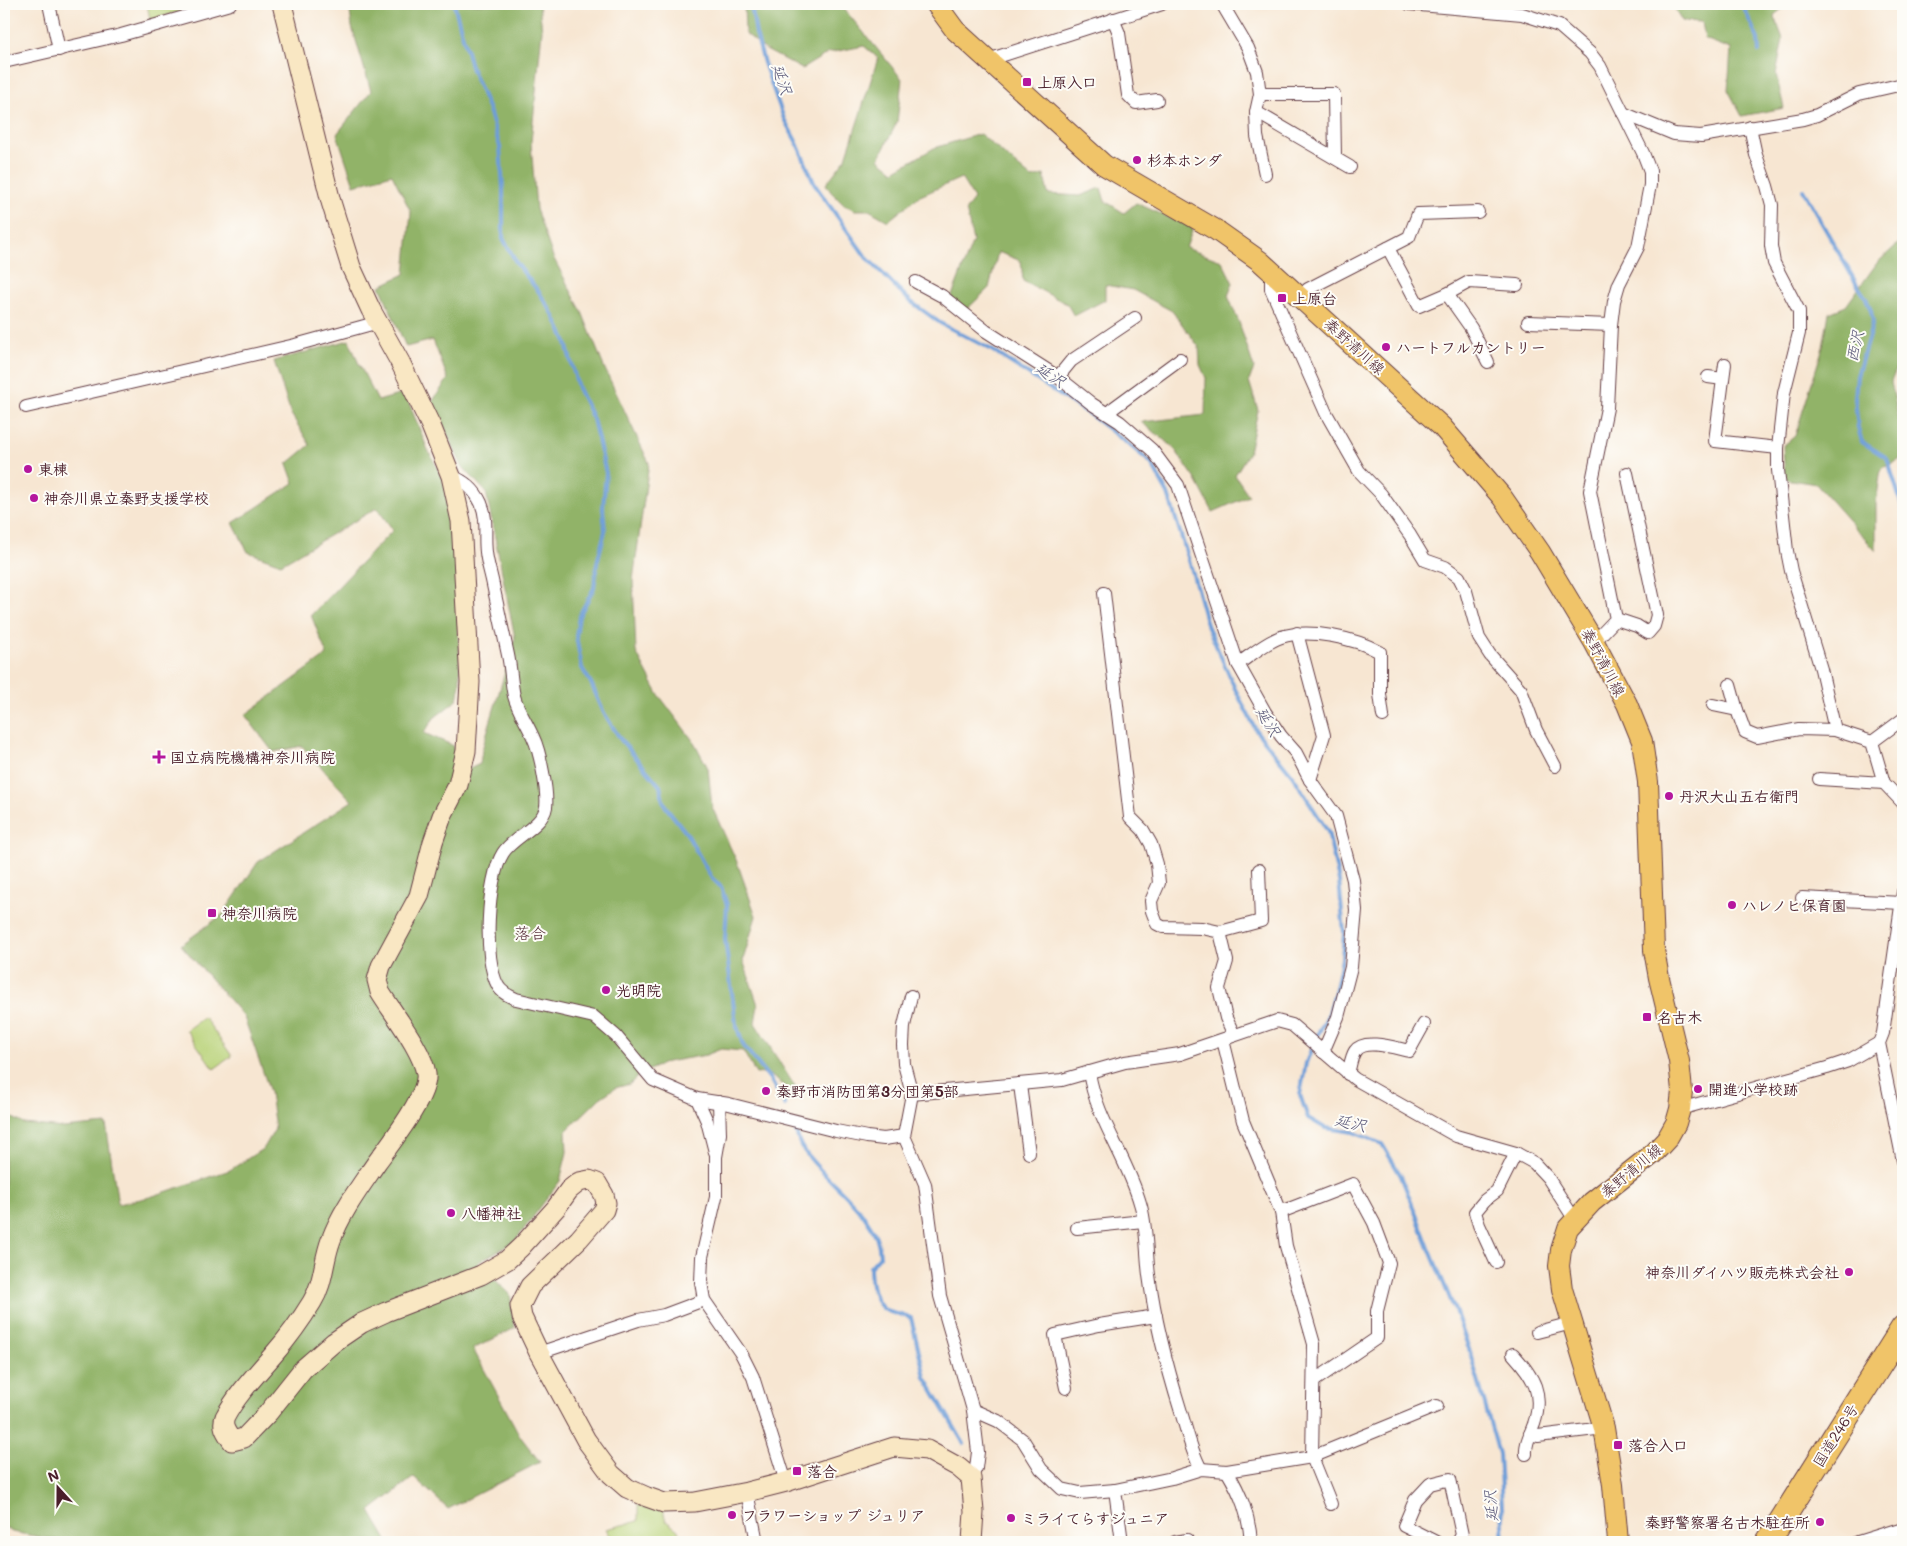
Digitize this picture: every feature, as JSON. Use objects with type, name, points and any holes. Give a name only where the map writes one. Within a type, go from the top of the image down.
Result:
[{"type":"highway","name":"国道246号","points":[[1768,1542],[1903,1328]]},
{"type":"main road","name":"秦野清川線","points":[[936,4],[955,30],[1104,164],[1216,230],[1260,261],[1429,414],[1502,497],[1540,552],[1594,642],[1626,704],[1642,741],[1649,794],[1654,950],[1658,978],[1679,1061],[1682,1091],[1680,1109],[1676,1124],[1667,1139],[1654,1153],[1592,1202],[1575,1220],[1566,1235],[1561,1250],[1559,1266],[1562,1289],[1604,1428],[1614,1484],[1618,1542]]},
{"type":"street","points":[[48,4],[59,50]]},
{"type":"street","points":[[4,62],[121,35],[230,4]]},
{"type":"street","points":[[282,4],[331,202],[351,267],[371,310],[432,426],[451,476],[460,521],[470,682],[466,751],[458,785],[442,816],[432,842],[419,896],[381,966],[378,980],[380,992],[419,1052],[426,1074],[425,1087],[408,1118],[346,1210],[330,1242],[322,1282],[314,1300],[289,1336],[234,1403],[224,1419],[224,1428],[232,1441],[244,1438],[268,1413],[303,1369],[334,1342],[370,1319],[481,1275],[507,1260],[552,1213],[569,1190],[579,1182],[589,1180],[597,1183],[602,1189],[606,1203],[604,1210],[579,1239],[530,1286],[520,1306],[522,1317],[539,1353],[586,1440],[611,1474],[627,1488],[664,1503],[695,1502],[786,1482],[894,1447],[927,1450],[958,1467],[971,1478]]},
{"type":"street","points":[[988,60],[1162,4]]},
{"type":"street","points":[[1222,4],[1248,48],[1257,72],[1260,94],[1256,112],[1257,136],[1265,174]]},
{"type":"street","points":[[1409,4],[1522,14],[1559,26],[1590,53],[1600,66],[1650,171],[1650,185],[1638,247],[1619,284],[1614,301],[1607,408],[1590,491],[1616,619]]},
{"type":"street","points":[[1113,19],[1119,33],[1128,95],[1136,103],[1157,100]]},
{"type":"street","points":[[1623,114],[1674,134],[1701,136],[1803,119],[1817,115],[1859,94],[1903,84]]},
{"type":"street","points":[[1260,94],[1334,94],[1335,158]]},
{"type":"street","points":[[1256,112],[1350,167]]},
{"type":"street","points":[[1750,127],[1756,155],[1768,186],[1772,205],[1773,228],[1771,246],[1774,263],[1799,311],[1799,333],[1784,393],[1778,448],[1778,470],[1788,558],[1821,669],[1835,730]]},
{"type":"street","points":[[1301,298],[1308,289],[1409,237],[1418,214],[1478,212]]},
{"type":"street","points":[[1388,248],[1419,306],[1470,282],[1517,285]]},
{"type":"street","points":[[1271,272],[1271,289],[1326,413],[1359,471],[1381,494],[1425,560],[1445,567],[1459,577],[1466,591],[1479,638],[1490,655],[1521,690],[1536,730],[1555,766]]},
{"type":"street","points":[[916,282],[942,296],[986,331],[1058,377],[1092,404],[1111,415],[1152,450],[1178,484],[1238,664],[1265,712],[1281,736],[1296,753],[1310,780],[1336,816],[1353,880],[1356,910],[1351,967],[1338,1017],[1323,1052]]},
{"type":"street","points":[[1447,294],[1471,328],[1488,362]]},
{"type":"street","points":[[1058,377],[1071,361],[1107,343],[1134,318]]},
{"type":"street","points":[[26,407],[295,345],[379,322]]},
{"type":"street","points":[[1528,322],[1611,324]]},
{"type":"street","points":[[1111,415],[1112,409],[1153,385],[1180,358]]},
{"type":"street","points":[[1725,364],[1715,441],[1778,448]]},
{"type":"street","points":[[1708,377],[1723,379]]},
{"type":"street","points":[[1616,619],[1637,626],[1648,633],[1654,626],[1657,615],[1627,473]]},
{"type":"street","points":[[451,476],[467,483],[480,502],[486,519],[486,552],[509,660],[514,695],[523,720],[533,737],[540,756],[546,796],[544,815],[504,852],[496,866],[492,880],[489,936],[493,973],[498,987],[516,999],[594,1017],[616,1036],[653,1080],[697,1099],[719,1102],[867,1136],[884,1139],[904,1136]]},
{"type":"street","points":[[1104,593],[1130,817],[1143,830],[1151,844],[1156,864],[1158,883],[1151,900],[1156,924],[1163,927],[1202,928],[1220,932],[1261,921],[1266,891],[1259,870]]},
{"type":"street","points":[[1594,642],[1616,619]]},
{"type":"street","points":[[1238,664],[1279,638],[1298,633],[1320,635],[1367,645],[1380,652],[1380,694],[1383,716]]},
{"type":"street","points":[[1298,633],[1324,735],[1310,780]]},
{"type":"street","points":[[1730,685],[1745,732],[1757,737],[1799,729],[1835,730],[1872,742]]},
{"type":"street","points":[[1712,706],[1737,710]]},
{"type":"street","points":[[1872,742],[1903,718]]},
{"type":"street","points":[[1872,742],[1884,783],[1903,802]]},
{"type":"street","points":[[1819,779],[1884,783]]},
{"type":"street","points":[[1802,898],[1903,898],[1899,956],[1883,1033],[1879,1043],[1903,1161]]},
{"type":"street","points":[[1220,932],[1227,961],[1219,988],[1226,1018],[1242,1121],[1282,1212],[1286,1246],[1314,1344],[1312,1457],[1331,1504]]},
{"type":"street","points":[[911,996],[904,1026],[903,1045],[904,1064],[912,1094],[904,1136],[925,1184],[940,1296],[973,1410],[978,1452],[976,1468],[971,1478],[974,1512],[972,1542]]},
{"type":"street","points":[[912,1094],[1062,1080],[1124,1062],[1180,1054],[1277,1020],[1292,1025],[1348,1074],[1456,1136],[1516,1153],[1534,1163],[1548,1178],[1575,1220]]},
{"type":"street","points":[[1348,1074],[1355,1052],[1360,1046],[1370,1044],[1409,1051],[1424,1024]]},
{"type":"street","points":[[1680,1109],[1827,1068],[1848,1061],[1879,1043]]},
{"type":"street","points":[[1089,1072],[1096,1104],[1126,1164],[1141,1204],[1156,1316],[1172,1384],[1194,1457],[1201,1469]]},
{"type":"street","points":[[1020,1085],[1029,1153]]},
{"type":"street","points":[[697,1099],[707,1121],[716,1157]]},
{"type":"street","points":[[719,1102],[720,1134],[716,1157],[716,1197],[702,1257],[701,1282],[704,1300],[742,1355],[753,1378],[786,1482]]},
{"type":"street","points":[[1496,1262],[1479,1226],[1475,1212],[1484,1200],[1497,1191],[1516,1153]]},
{"type":"street","points":[[1282,1212],[1351,1180],[1374,1223],[1389,1263],[1378,1311],[1378,1338],[1314,1381]]},
{"type":"street","points":[[1077,1228],[1143,1221]]},
{"type":"street","points":[[539,1353],[638,1320],[664,1315],[704,1300]]},
{"type":"street","points":[[1066,1388],[1053,1329],[1099,1325],[1156,1316]]},
{"type":"street","points":[[1538,1332],[1572,1322]]},
{"type":"street","points":[[1514,1354],[1530,1373],[1538,1397],[1539,1410],[1526,1447],[1526,1454]]},
{"type":"street","points":[[973,1410],[998,1421],[1023,1440],[1041,1469],[1062,1489],[1080,1494],[1115,1490],[1172,1478],[1201,1469],[1227,1471],[1312,1457],[1437,1406]]},
{"type":"street","points":[[1530,1434],[1538,1436],[1604,1428]]},
{"type":"street","points":[[1227,1471],[1238,1490],[1249,1520],[1251,1542]]},
{"type":"street","points":[[1436,1542],[1420,1539],[1404,1526],[1415,1500],[1430,1484],[1450,1479],[1462,1535],[1458,1542]]},
{"type":"street","points":[[1115,1490],[1122,1542]]},
{"type":"street","points":[[747,1492],[757,1542]]},
{"type":"street","points":[[1858,1542],[1903,1528]]},
{"type":"green space","points":[[147,4],[189,4],[190,9],[150,20]]},
{"type":"green space","points":[[349,4],[539,4],[542,30],[531,142],[536,209],[553,257],[582,312],[604,367],[649,463],[633,580],[636,652],[658,694],[694,742],[708,768],[712,807],[737,862],[756,916],[743,960],[758,1005],[755,1023],[802,1098],[767,1073],[756,1074],[743,1051],[721,1049],[706,1055],[667,1062],[640,1074],[630,1084],[615,1088],[600,1098],[566,1131],[567,1152],[560,1181],[515,1241],[477,1263],[510,1294],[515,1328],[473,1349],[520,1436],[540,1462],[448,1509],[414,1477],[370,1511],[388,1542],[68,1542],[12,1532],[4,1527],[4,1113],[24,1124],[63,1128],[106,1124],[118,1204],[150,1197],[230,1170],[264,1148],[275,1129],[270,1092],[244,1017],[181,945],[223,914],[258,862],[352,801],[302,746],[273,752],[245,715],[327,655],[311,615],[393,530],[377,508],[281,564],[248,552],[233,523],[294,483],[287,464],[310,445],[291,414],[274,361],[349,340],[378,401],[405,393],[428,450],[450,492],[457,558],[460,684],[457,700],[434,718],[424,733],[452,745],[463,772],[480,764],[482,750],[515,638],[486,492],[462,466],[432,402],[448,379],[433,340],[406,347],[380,286],[405,274],[411,212],[392,174],[354,185],[337,134],[371,91],[352,27]]},
{"type":"green space","points":[[744,4],[840,4],[902,79],[897,122],[879,159],[894,171],[934,148],[980,134],[1032,178],[1044,175],[1048,194],[1080,196],[1101,188],[1105,201],[1124,213],[1136,203],[1193,228],[1186,248],[1222,261],[1233,283],[1228,296],[1239,322],[1254,368],[1249,381],[1258,410],[1249,452],[1235,475],[1249,496],[1213,512],[1195,478],[1173,447],[1141,422],[1205,415],[1206,378],[1200,365],[1199,347],[1172,311],[1133,290],[1105,285],[1105,300],[1074,316],[1067,304],[1023,281],[1021,261],[998,252],[989,288],[965,311],[950,301],[973,241],[966,210],[974,199],[961,178],[918,197],[888,221],[869,210],[855,210],[843,204],[826,184],[846,158],[878,58],[864,46],[828,53],[802,69],[766,50],[745,33]]},
{"type":"green space","points":[[1672,4],[1789,4],[1774,15],[1783,39],[1776,74],[1784,108],[1742,116],[1728,90],[1731,49],[1705,39],[1702,22],[1682,21]]},
{"type":"green space","points":[[1903,241],[1903,352],[1891,382],[1899,421],[1903,428],[1903,458],[1881,469],[1876,503],[1876,551],[1816,484],[1785,479],[1783,446],[1795,436],[1823,347],[1829,313],[1846,306],[1877,263]]},
{"type":"green space","points":[[204,1017],[232,1056],[214,1069],[186,1030]]},
{"type":"green space","points":[[638,1501],[663,1510],[666,1521],[678,1530],[681,1542],[614,1542],[606,1529],[638,1521]]},
{"type":"waterway","points":[[454,4],[472,70],[489,110],[500,147],[503,188],[503,238],[517,264],[553,314],[565,339],[578,388],[593,419],[606,473],[603,508],[605,531],[597,563],[594,588],[579,616],[576,636],[582,668],[604,713],[621,740],[660,786],[666,807],[687,834],[711,877],[721,887],[727,905],[725,939],[736,1024],[743,1045],[770,1079],[785,1105]]},
{"type":"waterway","name":"延沢","points":[[751,4],[756,34],[764,63],[784,119],[797,143],[815,185],[866,257],[910,301],[940,323],[990,349],[1090,415],[1128,444],[1151,463],[1168,494],[1207,625],[1236,691],[1257,732],[1293,776],[1328,832],[1339,881],[1344,933],[1342,959],[1337,984],[1329,1013],[1315,1040]]},
{"type":"waterway","name":"西沢","points":[[1742,4],[1758,39],[1759,52]]},
{"type":"waterway","name":"西沢","points":[[1803,190],[1866,298],[1871,311],[1873,322],[1857,376],[1855,398],[1858,428],[1862,442],[1887,458],[1903,509]]},
{"type":"waterway","name":"延沢","points":[[1312,1047],[1306,1063],[1300,1095],[1308,1118],[1325,1128],[1353,1132],[1382,1144],[1401,1176],[1456,1313],[1469,1349],[1499,1454],[1504,1542]]},
{"type":"waterway","points":[[796,1132],[802,1147],[813,1162],[861,1212],[871,1226],[877,1240],[880,1256],[870,1267],[876,1298],[887,1311],[911,1318],[925,1377],[964,1444]]},
{"type":"place","name":"上原入口","points":[[1027,82]]},
{"type":"place","name":"杉本ホンダ","points":[[1137,160]]},
{"type":"place","name":"上原台","points":[[1282,298]]},
{"type":"place","name":"ハートフルカントリー","points":[[1386,347]]},
{"type":"place","name":"東棟","points":[[28,469]]},
{"type":"place","name":"神奈川県立秦野支援学校","points":[[34,498]]},
{"type":"place","name":"国立病院機構神奈川病院","points":[[159,757]]},
{"type":"place","name":"丹沢大山五右衛門","points":[[1669,796]]},
{"type":"place","name":"ハレノヒ保育園","points":[[1732,905]]},
{"type":"place","name":"神奈川病院","points":[[212,913]]},
{"type":"place","name":"光明院","points":[[606,990]]},
{"type":"place","name":"名古木","points":[[1647,1017]]},
{"type":"place","name":"開進小学校跡","points":[[1698,1089]]},
{"type":"place","name":"秦野市消防団第3分団第5部","points":[[766,1091]]},
{"type":"place","name":"八幡神社","points":[[451,1213]]},
{"type":"place","name":"神奈川ダイハツ販売株式会社","points":[[1849,1272]]},
{"type":"place","name":"落合入口","points":[[1618,1445]]},
{"type":"place","name":"落合","points":[[797,1471]]},
{"type":"place","name":"フラワーショップ ジュリア","points":[[732,1515]]},
{"type":"place","name":"ミライてらすジュニア","points":[[1011,1518]]},
{"type":"place","name":"秦野警察署名古木駐在所","points":[[1820,1522]]},
{"type":"district","name":"落合","points":[[530,932]]}]
